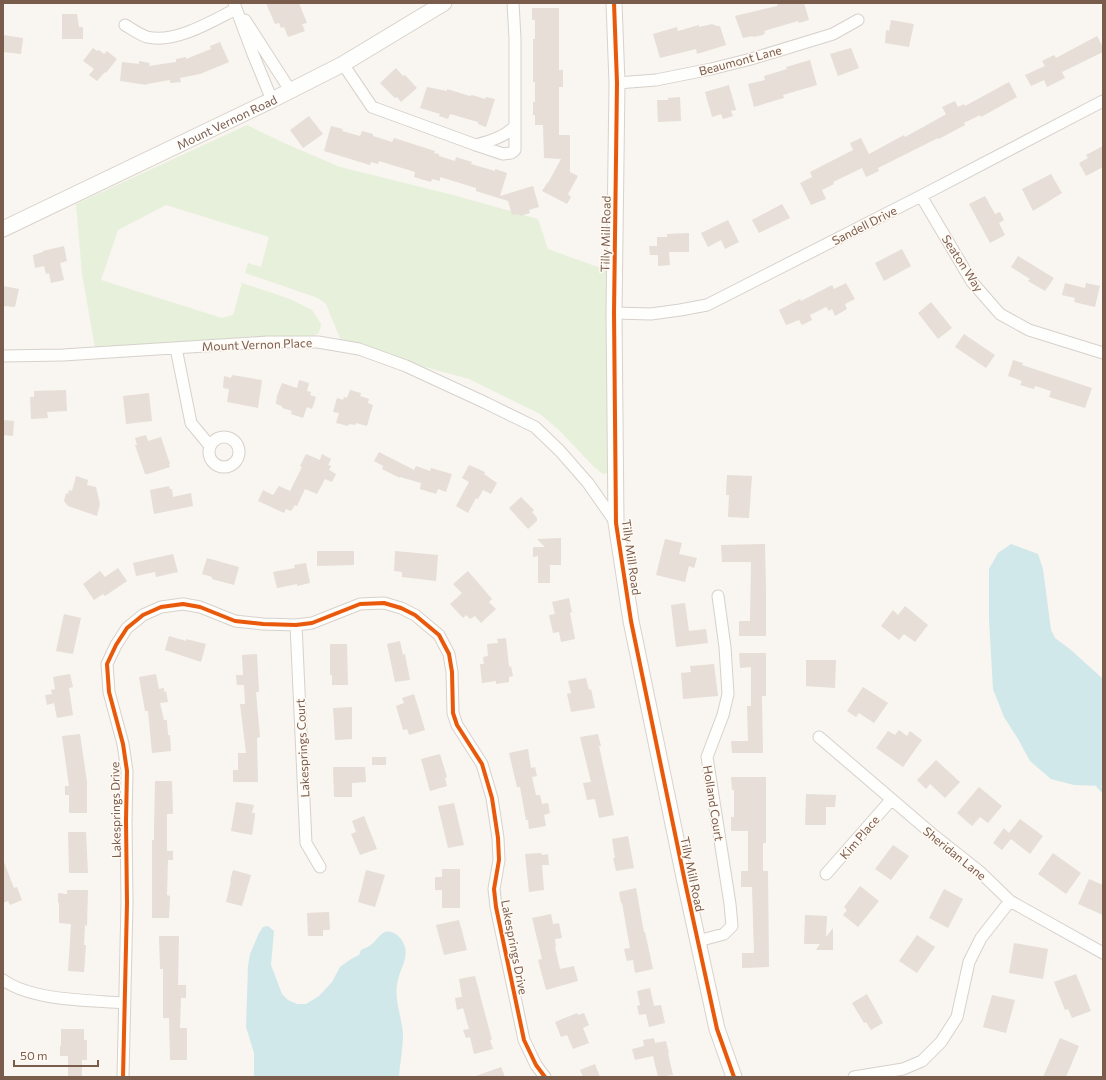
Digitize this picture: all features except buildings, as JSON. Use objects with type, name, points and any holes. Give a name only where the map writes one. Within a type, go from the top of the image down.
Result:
[{"type":"street","name":"Mount Vernon Road","points":[[3,229],[272,100],[343,64],[444,3]]},
{"type":"street","points":[[343,64],[372,106],[503,154],[511,153],[515,150],[515,38],[513,3]]},
{"type":"street","name":"Tilly Mill Road","points":[[614,3],[616,83],[614,313],[616,523],[631,621],[698,942],[717,1029],[734,1077]]},
{"type":"street","points":[[125,25],[146,37],[162,38],[194,31],[235,6]]},
{"type":"street","points":[[235,6],[290,90]]},
{"type":"street","points":[[235,6],[272,100]]},
{"type":"street","name":"Beaumont Lane","points":[[616,83],[664,78],[711,69],[751,59],[833,34],[858,20]]},
{"type":"street","name":"Sandell Drive","points":[[614,313],[651,314],[707,305],[1103,101]]},
{"type":"street","points":[[480,146],[509,132],[514,127]]},
{"type":"street","name":"Seaton Way","points":[[921,196],[972,282],[1000,314],[1029,330],[1103,353]]},
{"type":"street","name":"Mount Vernon Place","points":[[3,356],[63,355],[268,342],[318,342],[359,349],[402,364],[535,427],[560,451],[588,482],[616,523]]},
{"type":"street","points":[[176,348],[191,423],[210,446]]},
{"type":"street","name":"Holland Court","points":[[698,942],[724,934],[732,926],[730,904],[707,757],[723,715],[728,694],[725,647],[718,596]]},
{"type":"street","name":"Lakesprings Drive","points":[[123,1077],[127,902],[127,771],[123,744],[109,692],[107,664],[116,645],[127,628],[143,615],[161,607],[183,604],[200,607],[236,621],[296,625],[312,623],[360,604],[384,604],[401,608],[415,615],[439,635],[449,654],[452,672],[453,713],[457,725],[482,764],[492,798],[498,838],[499,860],[494,889],[496,907],[524,1040],[536,1065],[545,1077]]},
{"type":"street","name":"Lakesprings Court","points":[[296,625],[306,843],[320,867]]},
{"type":"street","name":"Sheridan Lane","points":[[819,737],[891,800],[979,871],[1010,901],[1103,953]]},
{"type":"street","name":"Kim Place","points":[[826,874],[891,800]]},
{"type":"street","points":[[854,1077],[903,1069],[922,1062],[941,1042],[957,1017],[969,962],[981,938],[1010,901]]},
{"type":"street","points":[[3,980],[11,985],[27,991],[60,998],[124,1003]]},
{"type":"green space","points":[[247,125],[340,167],[457,196],[538,219],[548,249],[606,270],[609,473],[603,474],[594,467],[560,431],[540,414],[469,379],[425,367],[354,343],[341,341],[326,304],[318,298],[245,273],[248,263],[261,267],[269,237],[166,205],[118,230],[101,280],[222,318],[233,315],[242,283],[290,299],[312,310],[321,324],[319,333],[312,337],[95,348],[82,274],[76,204]]},
{"type":"water","points":[[1011,544],[1038,554],[1043,569],[1051,630],[1055,638],[1071,650],[1103,679],[1103,786],[1074,785],[1051,779],[1030,761],[1004,717],[993,689],[989,619],[989,569],[998,553]]},
{"type":"water","points":[[268,926],[274,931],[271,965],[282,994],[288,1000],[297,1004],[306,1004],[319,996],[332,982],[340,967],[359,955],[361,950],[371,945],[385,932],[393,933],[399,937],[404,944],[406,951],[405,960],[399,976],[397,987],[397,1001],[403,1034],[399,1077],[254,1077],[254,1053],[246,1027],[248,966],[250,954],[259,933],[263,927]]},
{"type":"waterway","points":[[1098,786],[1103,791]]},
{"type":"cycle path","points":[[614,3],[617,83],[614,313],[616,523],[631,621],[685,882],[717,1029],[734,1077]]},
{"type":"cycle path","points":[[123,1077],[127,903],[127,771],[123,744],[109,692],[107,664],[116,645],[127,628],[143,615],[161,607],[183,604],[200,607],[235,621],[296,625],[312,623],[360,604],[384,603],[401,608],[415,615],[439,635],[449,654],[452,672],[453,713],[457,725],[482,764],[492,798],[498,838],[499,860],[494,889],[496,907],[524,1040],[536,1065],[545,1077]]}]
